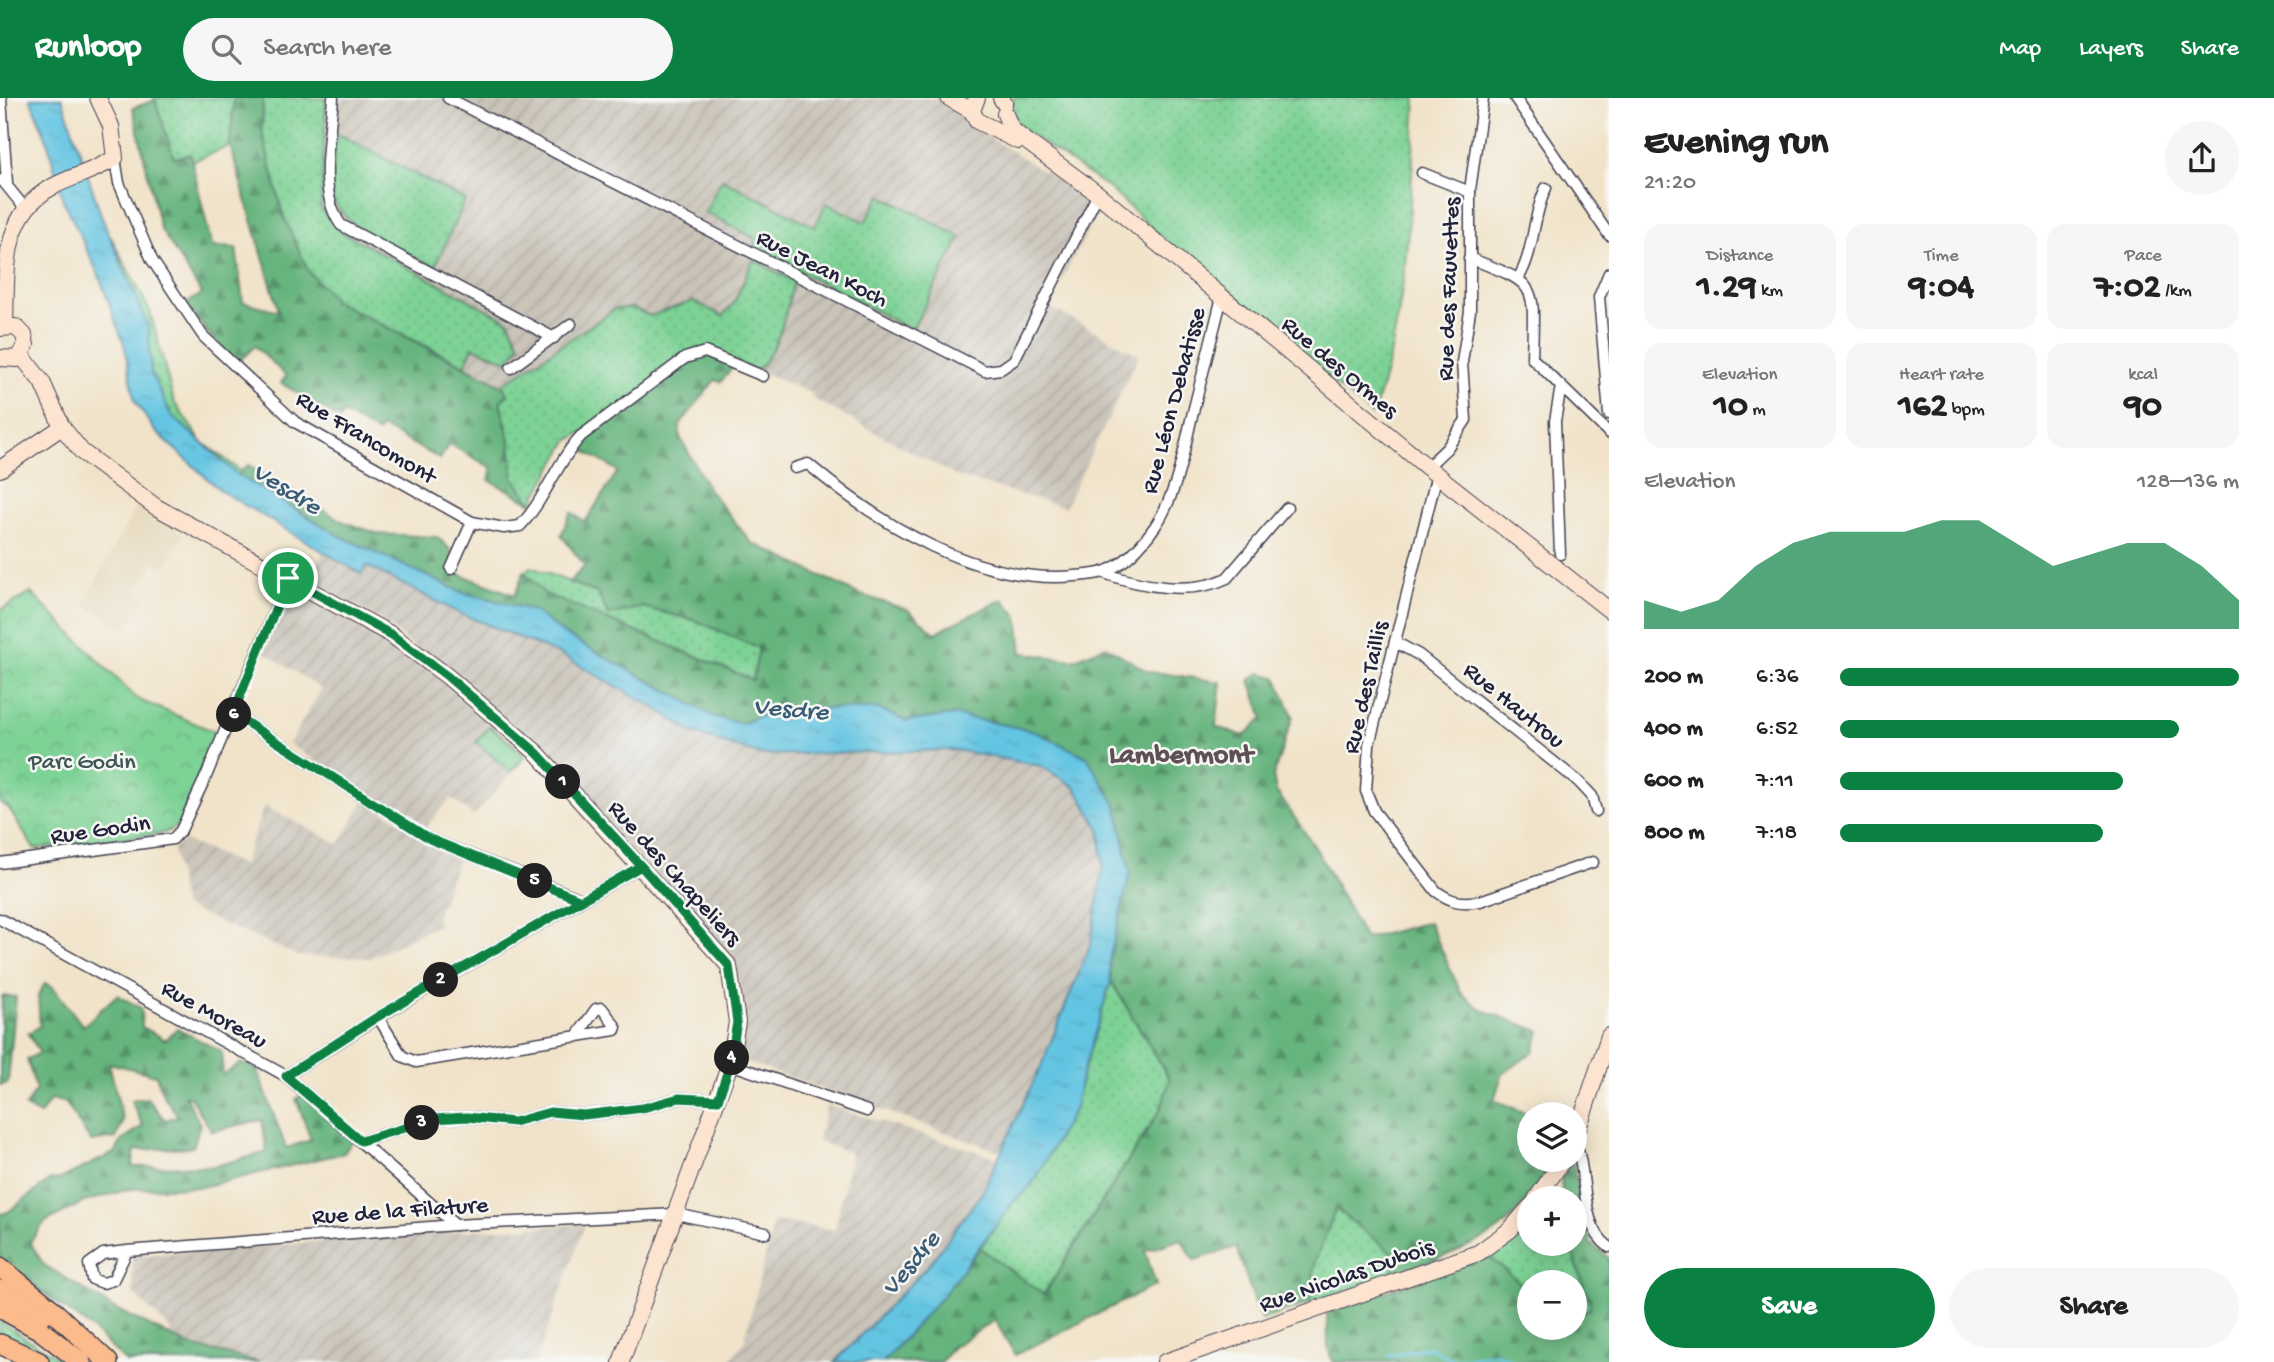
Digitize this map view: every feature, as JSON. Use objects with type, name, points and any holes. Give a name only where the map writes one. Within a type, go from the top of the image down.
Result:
[{"type":"highway","points":[[0,1267],[49,1307],[107,1362]]},
{"type":"highway","points":[[0,1290],[77,1335]]},
{"type":"highway","points":[[0,1308],[40,1330],[81,1362]]},
{"type":"highway","points":[[0,1344],[39,1362]]},
{"type":"street","points":[[7,360],[26,345],[24,335],[16,327],[2,327],[9,252],[7,229],[24,207],[51,187],[110,161],[111,126],[98,98]]},
{"type":"street","points":[[332,98],[328,194],[331,211],[341,225],[554,338]]},
{"type":"street","name":"Rue Jean Koch","points":[[448,98],[985,371],[1002,369],[1014,360],[1098,194]]},
{"type":"street","name":"Rue des Fauvettes","points":[[1432,470],[1466,420],[1462,362],[1470,311],[1470,192],[1483,98]]},
{"type":"street","points":[[1515,98],[1609,235]]},
{"type":"street","points":[[2,99],[4,181],[24,207]]},
{"type":"street","name":"Rue des Ormes","points":[[964,101],[977,121],[1044,156]]},
{"type":"street","points":[[987,126],[998,124],[1003,103]]},
{"type":"street","name":"Rue des Ormes","points":[[1003,103],[1011,129],[1098,194],[1432,470],[1609,610]]},
{"type":"street","name":"Rue Francomont","points":[[110,161],[152,260],[203,336],[295,422],[472,522]]},
{"type":"street","points":[[1422,173],[1470,192]]},
{"type":"street","points":[[1519,277],[1525,267],[1536,207],[1546,188]]},
{"type":"street","points":[[1469,258],[1519,277],[1530,290],[1533,306],[1532,358],[1609,433]]},
{"type":"street","points":[[1609,273],[1599,297],[1609,414]]},
{"type":"street","name":"Rue Léon Debatisse","points":[[1104,573],[1139,547],[1157,523],[1175,484],[1222,296]]},
{"type":"street","points":[[511,368],[571,324]]},
{"type":"street","points":[[451,569],[472,522],[504,528],[520,526],[538,504],[568,451],[581,436],[685,358],[705,352],[763,376]]},
{"type":"street","name":"Rue des Chapeliers","points":[[7,360],[42,382],[62,427],[82,452],[156,507],[401,642],[438,669],[537,753],[729,966],[737,1022],[730,1064],[621,1362]]},
{"type":"street","points":[[1560,386],[1555,421],[1560,554]]},
{"type":"street","points":[[0,469],[62,427]]},
{"type":"street","points":[[795,468],[808,464],[845,495],[882,518],[968,561],[1014,574],[1047,578],[1104,573],[1136,584],[1199,587],[1216,584],[1227,578],[1287,508]]},
{"type":"street","name":"Rue des Taillis","points":[[1432,470],[1395,642],[1369,745],[1366,791],[1374,811],[1436,891],[1449,901],[1464,904],[1480,901],[1593,862]]},
{"type":"street","name":"Rue Godin","points":[[0,863],[173,839],[181,830],[233,714],[288,578]]},
{"type":"street","name":"Rue Hautrou","points":[[1395,642],[1419,655],[1579,782],[1592,796],[1596,810]]},
{"type":"street","points":[[233,714],[430,839],[581,900]]},
{"type":"street","points":[[286,1076],[377,1017],[641,866]]},
{"type":"street","name":"Rue Moreau","points":[[0,919],[286,1076],[455,1225]]},
{"type":"street","points":[[377,1017],[402,1056],[416,1062],[576,1037]]},
{"type":"street","points":[[1587,1103],[1609,1036]]},
{"type":"street","points":[[730,1064],[866,1111]]},
{"type":"street","points":[[361,1141],[434,1119],[467,1117],[514,1122],[550,1112],[584,1115],[643,1108],[679,1098],[718,1100]]},
{"type":"street","points":[[1583,1172],[1590,1221],[1597,1235],[1609,1247]]},
{"type":"street","name":"Rue de la Filature","points":[[127,1251],[455,1225],[676,1214],[766,1233]]},
{"type":"street","name":"Rue Nicolas Dubois","points":[[1165,1362],[1478,1252],[1510,1230],[1517,1222]]},
{"type":"shaded area","points":[[234,98],[970,98],[965,117],[976,129],[1114,215],[1105,212],[1096,215],[1048,306],[1139,355],[1065,507],[956,476],[812,398],[813,394],[710,349],[505,422],[280,311],[230,146]]},
{"type":"shaded area","points":[[137,505],[183,534],[166,568],[154,562],[136,591],[146,598],[126,630],[83,604]]},
{"type":"shaded area","points":[[323,552],[361,574],[367,566],[459,613],[561,655],[664,713],[691,732],[760,755],[955,750],[1041,766],[1075,787],[1100,830],[1104,868],[1092,943],[1001,1152],[737,1059],[732,960],[535,746],[381,620],[308,580]]},
{"type":"shaded area","points":[[291,585],[385,636],[446,681],[529,754],[473,816],[451,798],[424,829],[289,744],[321,689],[263,651]]},
{"type":"shaded area","points":[[364,801],[459,855],[436,918],[438,925],[370,958],[298,956],[183,906],[173,848],[186,841],[243,865],[264,806],[339,844]]},
{"type":"shaded area","points":[[827,1105],[998,1158],[983,1191],[930,1263],[835,1362],[715,1362],[730,1359],[744,1342],[774,1221],[835,1230],[851,1153],[818,1141]]},
{"type":"shaded area","points":[[585,1224],[536,1362],[259,1362],[177,1340],[170,1336],[171,1330],[133,1293],[132,1256],[422,1233]]},
{"type":"green space","points":[[154,98],[234,98],[230,146],[193,161],[190,154],[174,158]]},
{"type":"green space","points":[[234,98],[263,98],[262,132],[283,215],[308,271],[336,302],[502,385],[508,394],[500,402],[510,441],[513,477],[532,503],[489,480],[492,468],[449,444],[440,459],[382,427],[378,433],[343,413],[340,419],[281,383],[286,376],[255,346],[235,365],[184,304],[202,294],[160,228],[133,108],[155,100],[174,158],[190,154],[212,247],[236,248],[243,302],[279,311],[230,146]]},
{"type":"green space","points":[[263,98],[326,98],[321,209],[340,231],[509,321],[520,345],[508,361],[473,347],[465,365],[336,302],[308,271],[283,215],[262,132]]},
{"type":"green space","points":[[1013,98],[1416,98],[1401,299],[1394,339],[1372,415],[1167,242],[1110,189],[1020,127],[1015,121]]},
{"type":"green space","points":[[336,133],[465,200],[435,267],[374,237],[346,217],[336,205],[332,186]]},
{"type":"green space","points":[[722,179],[815,227],[826,203],[865,222],[881,195],[961,237],[912,330],[753,247],[756,239],[705,212]]},
{"type":"green space","points":[[111,237],[150,311],[174,402],[201,441],[241,471],[238,475],[172,416],[151,373],[148,326]]},
{"type":"green space","points":[[753,260],[794,281],[777,341],[756,371],[710,349],[567,442],[532,503],[513,477],[510,441],[500,402],[508,394],[502,385],[615,309],[633,308],[650,316],[693,301],[723,316],[734,303]]},
{"type":"green space","points":[[704,354],[734,365],[721,382],[715,380],[680,425],[680,437],[709,490],[751,542],[858,594],[908,610],[935,633],[1003,599],[1018,617],[1022,653],[1073,660],[1106,646],[1147,671],[1221,682],[1216,727],[1244,736],[1263,718],[1250,680],[1260,673],[1276,677],[1293,716],[1273,776],[1276,791],[1315,847],[1365,939],[1429,922],[1461,993],[1482,1010],[1540,1031],[1534,1051],[1502,1075],[1494,1100],[1517,1110],[1517,1172],[1545,1172],[1537,1186],[1517,1186],[1517,1211],[1509,1220],[1492,1234],[1468,1246],[1392,1275],[1395,1255],[1336,1209],[1315,1261],[1310,1303],[1261,1320],[1236,1247],[1194,1260],[1181,1239],[1145,1251],[1156,1285],[1015,1355],[995,1320],[953,1347],[941,1362],[883,1362],[943,1295],[980,1248],[1044,1295],[1160,1110],[1170,1079],[1111,981],[1109,961],[1130,873],[1117,807],[955,715],[907,721],[878,709],[779,708],[742,724],[715,717],[565,635],[534,611],[459,591],[402,565],[340,536],[238,475],[248,465],[344,522],[379,534],[437,537],[450,549],[456,573],[515,595],[524,572],[545,594],[753,680],[759,648],[697,621],[643,607],[608,615],[598,593],[569,582],[585,566],[561,535],[571,512],[585,522],[618,471],[580,448],[583,435],[660,376]]},
{"type":"green space","points":[[531,567],[598,593],[608,615],[643,607],[697,621],[759,648],[753,680],[544,594],[524,572]]},
{"type":"green space","name":"Parc Godin","points":[[31,593],[137,699],[218,733],[178,826],[164,833],[34,849],[8,807],[0,803],[0,610]]},
{"type":"green space","points":[[490,726],[525,756],[511,772],[476,742]]},
{"type":"green space","points":[[1111,981],[1170,1080],[1160,1110],[1043,1295],[980,1248],[1015,1200],[1032,1184],[1075,1108],[1080,1082]]},
{"type":"green space","points":[[45,983],[53,987],[83,1026],[117,995],[141,1008],[142,1027],[166,1040],[177,1028],[222,1052],[223,1075],[241,1063],[257,1069],[286,1148],[311,1140],[296,1099],[304,1092],[356,1136],[344,1153],[201,1187],[130,1189],[84,1202],[45,1222],[30,1242],[43,1264],[113,1308],[188,1345],[259,1362],[126,1362],[91,1328],[0,1261],[0,1214],[8,1212],[50,1180],[60,1179],[116,1152],[122,1140],[143,1126],[131,1100],[147,1098],[165,1120],[178,1116],[163,1095],[156,1075],[109,1063],[123,1121],[116,1138],[91,1142],[66,1103],[51,1099],[40,1115],[25,1107],[36,1090],[27,1059],[40,1053],[28,1033],[40,1026],[38,996]],"holes":[[[185,1096],[190,1097],[212,1131],[262,1120],[267,1152],[215,1166],[132,1167],[135,1150],[193,1147],[200,1124]]]},
{"type":"green space","points":[[2,996],[16,997],[8,1083],[0,1085]]},
{"type":"green space","points":[[1565,1172],[1575,1172],[1578,1186],[1562,1186],[1561,1180]]},
{"type":"green space","points":[[1336,1209],[1395,1255],[1392,1275],[1310,1303],[1315,1261]]},
{"type":"green space","points":[[1587,1226],[1591,1244],[1609,1258],[1609,1362],[1333,1362],[1328,1348],[1327,1313],[1487,1255],[1517,1280],[1517,1340],[1587,1340],[1587,1310],[1591,1308],[1587,1296],[1587,1270],[1578,1270],[1574,1256],[1587,1256]]},
{"type":"green space","points":[[1517,1230],[1517,1256],[1574,1256],[1579,1270],[1517,1270],[1517,1280],[1487,1256]]},
{"type":"green space","points":[[0,1322],[64,1362],[48,1362],[0,1338]]},
{"type":"water","name":"Vesdre","points":[[30,98],[62,98],[102,218],[148,326],[151,373],[172,416],[238,475],[340,536],[459,591],[534,611],[565,635],[715,717],[742,724],[779,708],[878,709],[907,721],[955,715],[1034,731],[1087,757],[1117,807],[1130,873],[1109,961],[1111,981],[1080,1082],[1075,1108],[1032,1184],[1015,1200],[943,1295],[883,1362],[835,1362],[930,1263],[983,1191],[1042,1063],[1091,943],[1103,868],[1100,830],[1075,787],[1041,766],[955,750],[761,755],[691,732],[664,713],[561,655],[459,613],[367,566],[361,574],[221,491],[155,431],[135,401],[125,347],[98,273],[63,200],[47,140]]},
{"type":"waterway","points":[[1390,1356],[1430,1347],[1453,1361],[1495,1353],[1513,1362]]},
{"type":"district","name":"Lambermont","points":[[1181,752]]},
{"type":"route","points":[[288,578],[233,714],[430,839],[581,900],[641,866],[729,966],[734,982],[737,1022],[730,1064],[718,1100],[701,1097],[679,1098],[643,1108],[584,1115],[550,1112],[514,1122],[467,1117],[434,1119],[361,1141],[286,1076],[377,1017],[641,866],[537,753],[447,676],[378,626],[288,578]]}]
